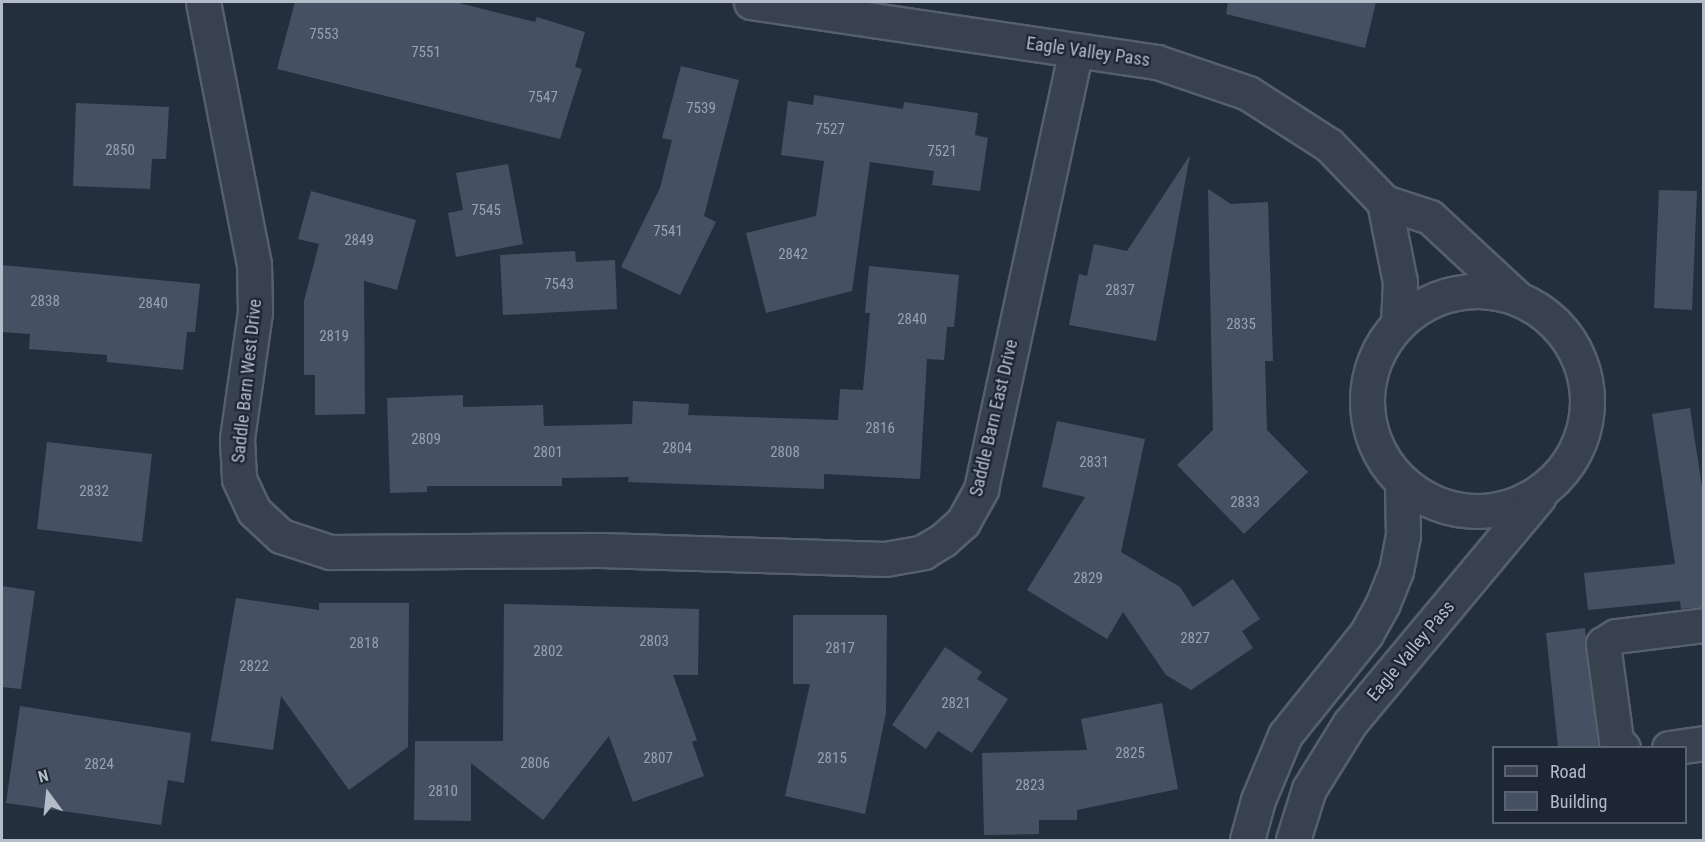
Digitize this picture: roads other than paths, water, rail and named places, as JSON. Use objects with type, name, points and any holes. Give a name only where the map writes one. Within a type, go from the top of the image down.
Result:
[{"type":"street","name":"Saddle Barn West Drive","points":[[203,2],[255,264],[255,312],[236,454],[239,479],[254,511],[281,536],[330,552],[600,550]]},
{"type":"street","name":"Eagle Valley Pass","points":[[751,2],[1157,62],[1248,93],[1314,133],[1344,158],[1384,202],[1430,217],[1518,299],[1559,327],[1579,359],[1586,384],[1582,434],[1572,457],[1350,723],[1309,789],[1293,840]]},
{"type":"street","name":"Saddle Barn East Drive","points":[[600,550],[898,558],[923,552],[963,522],[981,489],[1076,51]]},
{"type":"street","points":[[1384,202],[1400,282],[1398,323]]},
{"type":"street","name":"Eagle Valley Pass","points":[[1518,299],[1482,290],[1445,295],[1413,311],[1398,323],[1375,357],[1366,396],[1372,437],[1384,461],[1402,482],[1427,500],[1472,511],[1517,503],[1556,477]]},
{"type":"street","points":[[1247,840],[1258,800],[1286,735],[1366,634],[1383,603],[1396,571],[1403,536],[1402,482]]},
{"type":"street","points":[[1622,746],[1616,740],[1603,644],[1616,636],[1704,625]]},
{"type":"street","points":[[1678,746],[1704,743]]}]
